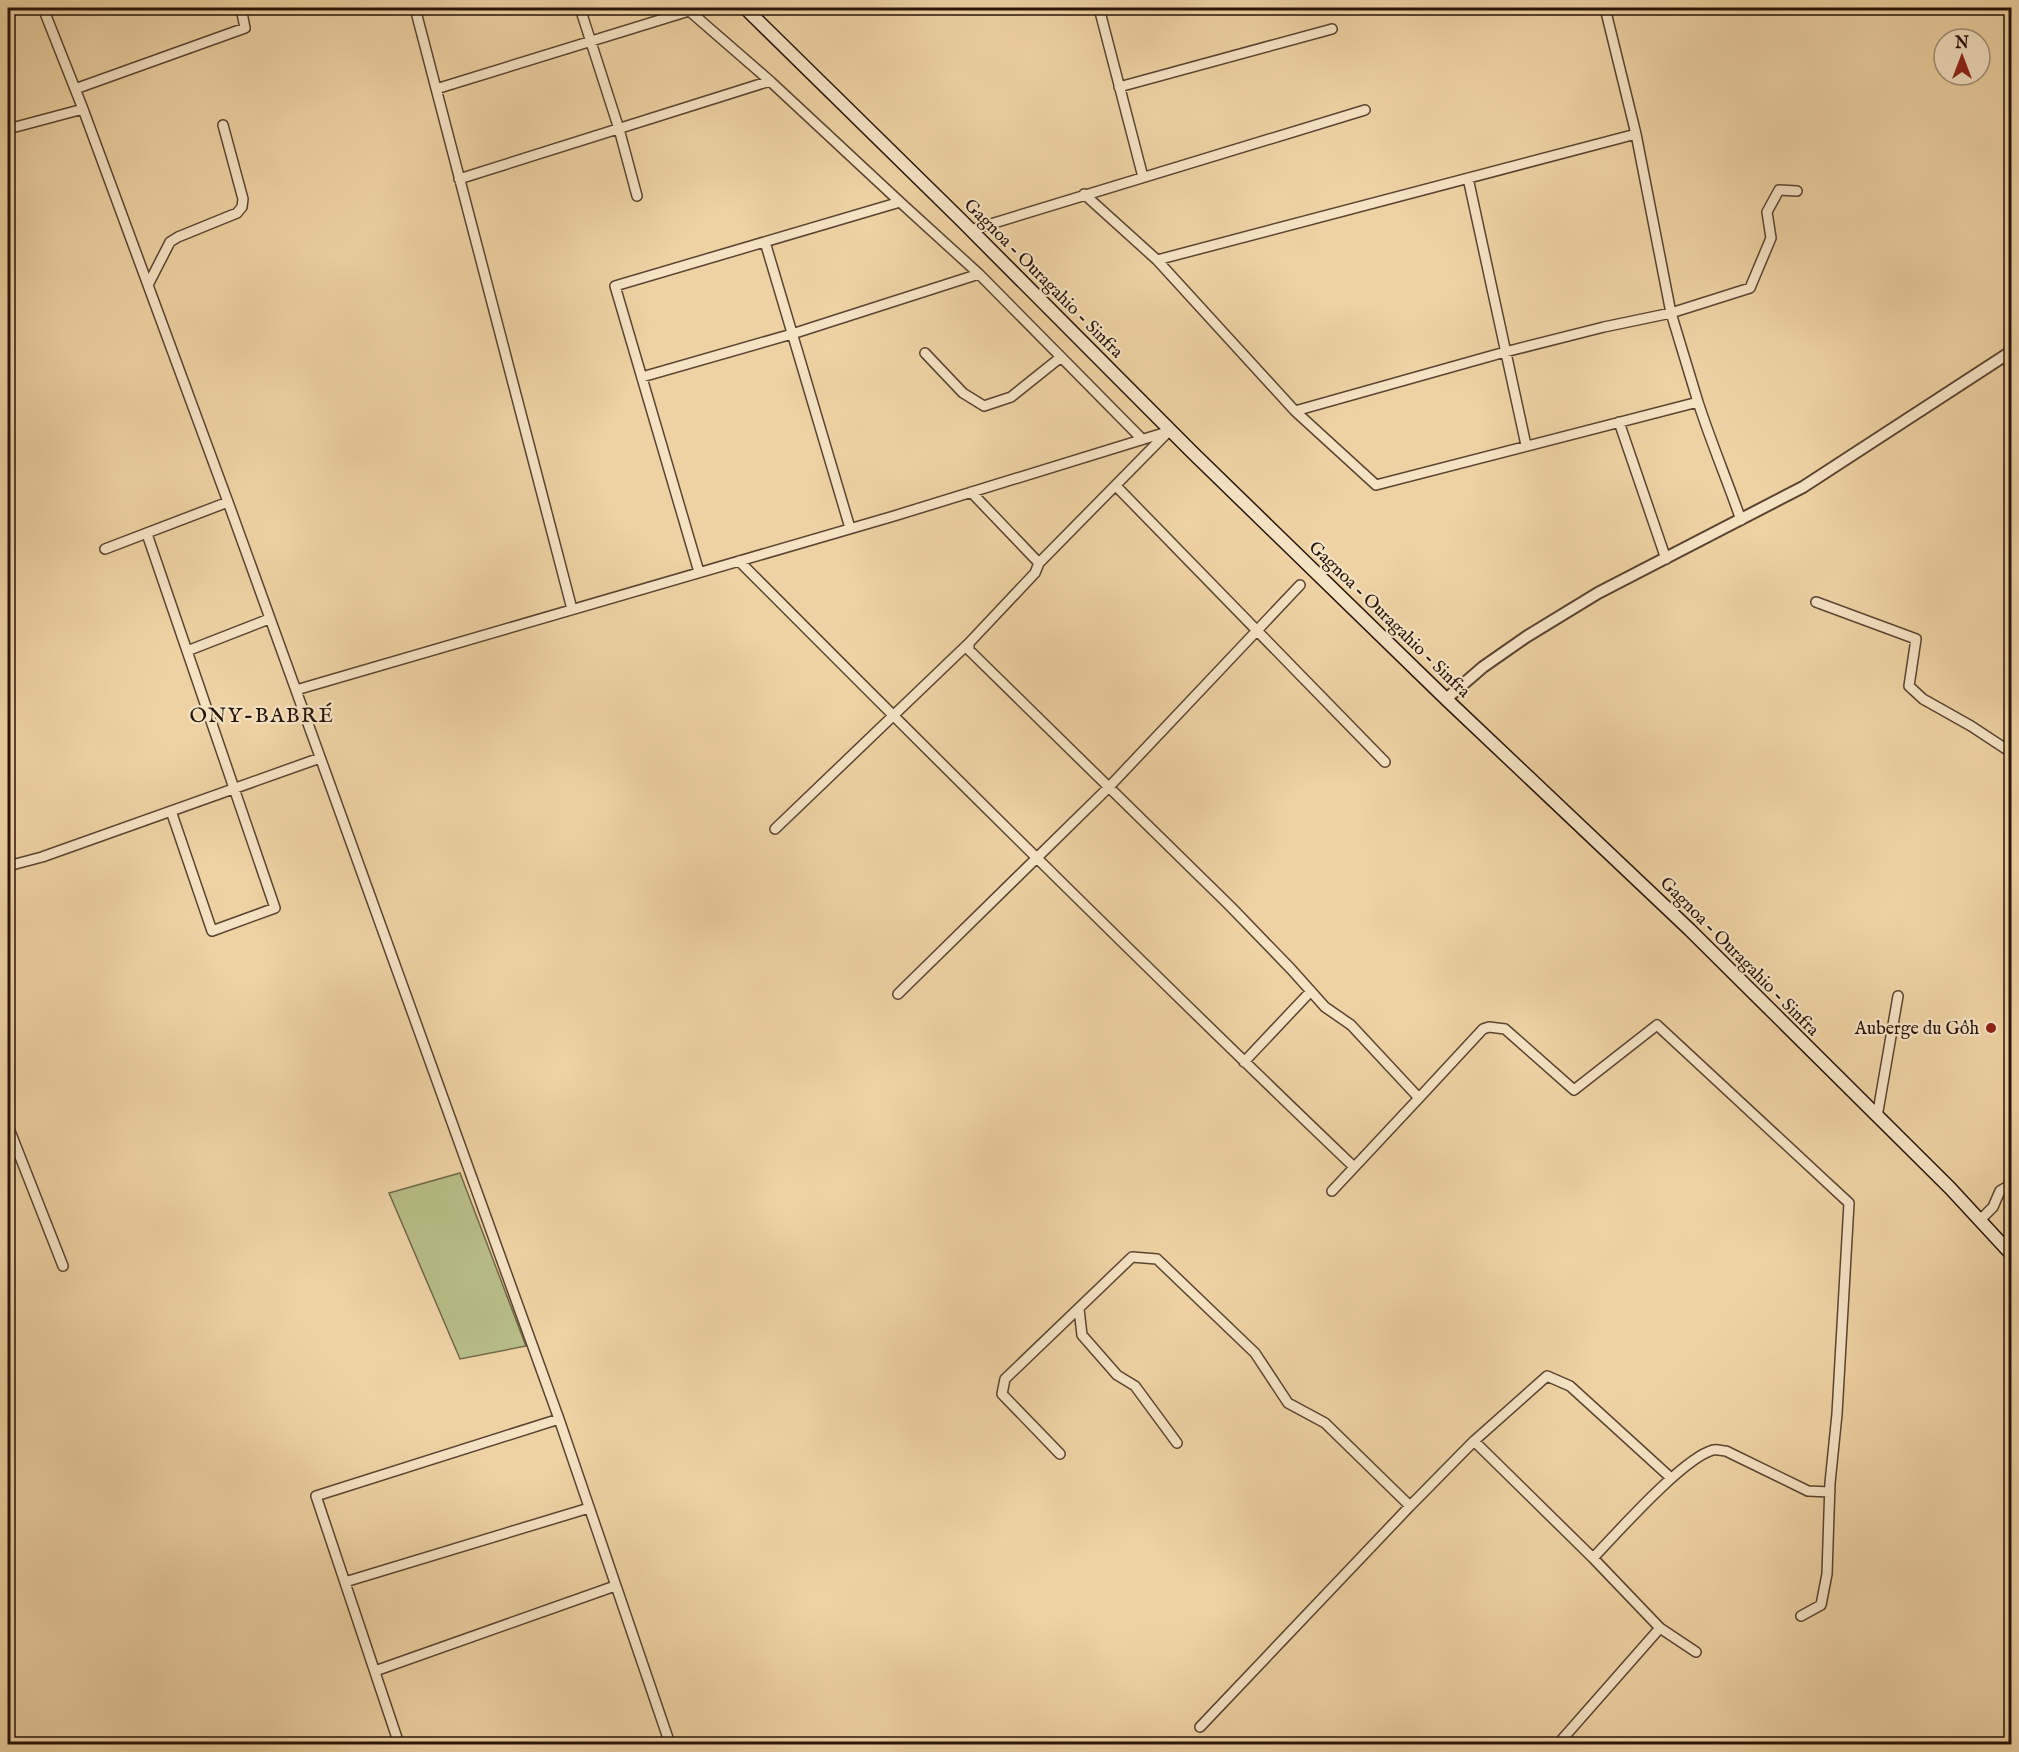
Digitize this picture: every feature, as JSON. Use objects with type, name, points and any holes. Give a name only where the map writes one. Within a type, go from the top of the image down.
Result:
[{"type":"main road","name":"Gagnoa - Ouragahio - Sinfra","points":[[745,8],[1170,430],[1446,699],[1690,930],[1980,1220],[2012,1255]]},
{"type":"street","points":[[43,8],[83,109],[296,690],[559,1419],[670,1744]]},
{"type":"street","points":[[75,89],[245,28],[241,8]]},
{"type":"street","points":[[415,8],[572,609]]},
{"type":"street","points":[[580,8],[619,129],[637,196]]},
{"type":"street","points":[[759,8],[760,22]]},
{"type":"street","points":[[1099,8],[1143,177]]},
{"type":"street","points":[[1605,8],[1636,134],[1671,313],[1711,443],[1718,454],[1742,520]]},
{"type":"street","points":[[436,89],[687,9],[770,81],[980,274],[1142,439]]},
{"type":"street","points":[[1119,87],[1332,29]]},
{"type":"street","points":[[459,179],[770,81]]},
{"type":"street","points":[[8,129],[83,109]]},
{"type":"street","points":[[971,230],[1365,110]]},
{"type":"street","points":[[148,285],[170,242],[237,213],[242,207],[243,199],[223,125]]},
{"type":"street","points":[[1156,260],[1636,134]]},
{"type":"street","points":[[1467,178],[1526,445]]},
{"type":"street","points":[[1295,411],[1506,352],[1671,313],[1750,288],[1771,238],[1767,212],[1779,190],[1797,191]]},
{"type":"street","points":[[1084,194],[1156,260],[1295,411],[1376,485],[1698,402]]},
{"type":"street","points":[[699,572],[615,286],[900,202]]},
{"type":"street","points":[[765,242],[850,528]]},
{"type":"street","points":[[642,377],[792,334],[980,274]]},
{"type":"street","points":[[1446,699],[1483,667],[1526,637],[1598,593],[1803,487],[2012,351]]},
{"type":"street","points":[[925,353],[963,393],[984,406],[1011,397],[1061,357]]},
{"type":"street","points":[[1619,422],[1666,559]]},
{"type":"street","points":[[296,690],[850,528],[1170,430]]},
{"type":"street","points":[[775,829],[969,643],[1035,573],[1039,563],[1170,430]]},
{"type":"street","points":[[1116,486],[1385,762]]},
{"type":"street","points":[[971,492],[1039,563]]},
{"type":"street","points":[[105,549],[228,502]]},
{"type":"street","points":[[147,534],[275,908],[212,931],[171,810]]},
{"type":"street","points":[[739,561],[1244,1062],[1354,1167]]},
{"type":"street","points":[[898,994],[1109,787],[1300,585]]},
{"type":"street","points":[[1816,602],[1916,639],[1909,686],[1923,699],[1971,726],[2012,753]]},
{"type":"street","points":[[187,651],[269,619]]},
{"type":"street","points":[[969,643],[969,650],[1246,922],[1325,1007],[1351,1025],[1419,1098]]},
{"type":"street","points":[[8,866],[320,758]]},
{"type":"street","points":[[1244,1062],[1311,992]]},
{"type":"street","points":[[1877,1117],[1898,996]]},
{"type":"street","points":[[1332,1191],[1484,1029],[1489,1027],[1505,1029],[1574,1090],[1657,1025],[1849,1203],[1837,1414],[1830,1492],[1827,1574],[1821,1605],[1801,1616]]},
{"type":"street","points":[[8,1126],[63,1266]]},
{"type":"street","points":[[1980,1220],[1993,1207],[2000,1191],[2012,1184]]},
{"type":"street","points":[[1060,1454],[1002,1394],[1005,1379],[1132,1257],[1157,1259],[1256,1353],[1288,1403],[1325,1423],[1410,1506]]},
{"type":"street","points":[[1079,1308],[1082,1335],[1118,1375],[1135,1386],[1177,1443]]},
{"type":"street","points":[[1200,1727],[1474,1441],[1547,1376],[1570,1386],[1671,1478]]},
{"type":"street","points":[[399,1744],[316,1496],[559,1419]]},
{"type":"street","points":[[1474,1441],[1593,1558],[1660,1628],[1696,1652]]},
{"type":"street","points":[[1593,1558],[1671,1478],[1715,1449],[1726,1451],[1808,1491],[1830,1492]]},
{"type":"street","points":[[345,1582],[589,1508]]},
{"type":"street","points":[[375,1671],[615,1586]]},
{"type":"street","points":[[1558,1744],[1660,1628]]},
{"type":"green space","points":[[460,1173],[526,1346],[460,1359],[389,1193]]},
{"type":"place","name":"Auberge du Gôh","points":[[1991,1028]]},
{"type":"district","name":"ONY-BABRÉ","points":[[262,715]]}]
